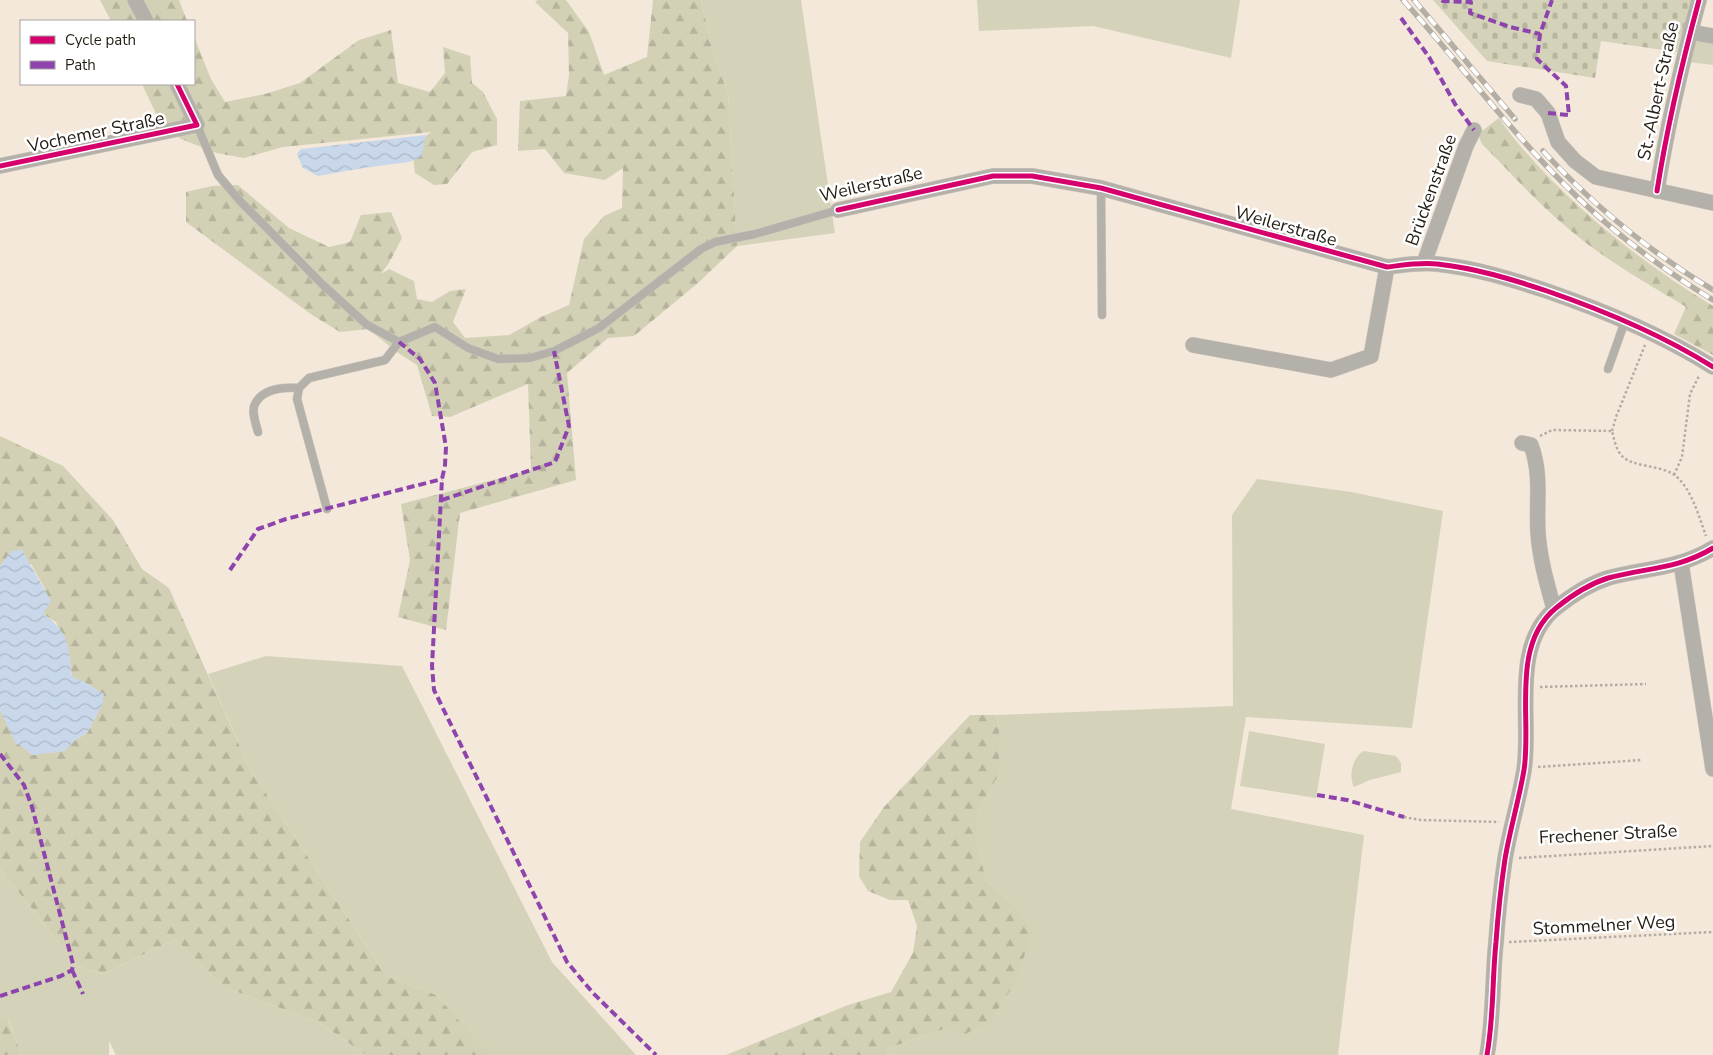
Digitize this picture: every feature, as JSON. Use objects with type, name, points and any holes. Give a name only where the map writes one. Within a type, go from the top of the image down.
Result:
[{"type":"street","points":[[135,0],[145,20]]},
{"type":"street","name":"St.-Albert-Straße","points":[[1657,191],[1662,157],[1699,0]]},
{"type":"street","points":[[1690,32],[1713,36]]},
{"type":"street","points":[[177,85],[197,125]]},
{"type":"street","points":[[1520,95],[1536,99],[1548,113],[1558,142],[1575,161],[1596,177],[1713,203]]},
{"type":"street","name":"Vochemer Straße","points":[[0,166],[197,125]]},
{"type":"street","name":"Brückenstraße","points":[[1424,264],[1466,146],[1474,130]]},
{"type":"street","name":"Weilerstraße","points":[[838,210],[993,176],[1032,176],[1101,188],[1387,267],[1436,264],[1492,274],[1588,305],[1650,332],[1710,365]]},
{"type":"street","points":[[1193,345],[1331,370],[1371,356],[1387,267]]},
{"type":"street","points":[[1526,444],[1538,472],[1538,520],[1541,561],[1554,610]]},
{"type":"street","name":"Frechener Straße","points":[[1487,1055],[1493,1012],[1495,943],[1505,859],[1524,768],[1526,688],[1530,648],[1538,628],[1554,610],[1583,589],[1607,579],[1681,563],[1712,549]]},
{"type":"street","points":[[1681,563],[1706,667],[1713,769]]},
{"type":"lane","points":[[197,125],[218,175],[240,201],[322,284],[366,324],[399,342],[384,360],[309,378],[299,388],[297,399],[327,509]]},
{"type":"lane","points":[[1101,188],[1102,315]]},
{"type":"lane","name":"Weilerstraße","points":[[399,342],[435,327],[468,348],[498,358],[530,358],[554,351],[599,328],[702,249],[715,242],[755,234],[838,210]]},
{"type":"lane","points":[[1608,369],[1625,321]]},
{"type":"lane","points":[[258,432],[254,413],[255,404],[260,398],[268,392],[284,387],[299,388]]},
{"type":"path","points":[[1650,332],[1612,431],[1622,457],[1633,463],[1658,467],[1674,475],[1688,492],[1712,549]]},
{"type":"path","points":[[1674,475],[1682,457],[1690,394],[1710,365]]},
{"type":"path","points":[[1526,444],[1552,430],[1612,431]]},
{"type":"path","points":[[1526,688],[1646,684]]},
{"type":"path","points":[[1524,768],[1642,760]]},
{"type":"green space","points":[[100,0],[179,0],[187,20],[110,20]]},
{"type":"green space","points":[[538,0],[566,0],[589,32],[604,75],[647,57],[653,0],[701,0],[713,52],[728,94],[737,246],[698,283],[634,336],[608,338],[567,373],[576,480],[460,513],[446,630],[398,617],[410,560],[401,504],[531,470],[528,384],[450,417],[432,416],[417,365],[368,329],[340,332],[312,315],[186,222],[186,192],[212,186],[238,185],[289,228],[329,247],[350,242],[361,215],[391,212],[402,238],[381,274],[389,269],[414,281],[417,299],[432,302],[450,291],[466,289],[453,322],[465,338],[509,335],[541,317],[569,305],[584,239],[604,216],[622,208],[623,168],[605,180],[564,173],[545,149],[518,151],[520,101],[566,96],[569,75],[568,33],[535,2]]},
{"type":"green space","points":[[701,0],[801,0],[835,233],[737,246],[728,94],[713,52]]},
{"type":"green space","points":[[977,0],[1240,0],[1231,58],[1093,26],[979,31]]},
{"type":"green space","points":[[1433,0],[1692,0],[1677,52],[1601,41],[1595,78],[1487,61]]},
{"type":"green space","points":[[391,30],[398,83],[430,92],[445,73],[443,47],[470,56],[472,83],[483,92],[497,119],[497,145],[472,152],[447,184],[434,185],[415,173],[412,147],[431,132],[283,147],[244,158],[216,153],[181,139],[160,122],[142,85],[195,85],[195,39],[211,79],[225,102],[265,94],[300,83],[359,40]]},
{"type":"green space","points":[[1695,35],[1713,37],[1713,65],[1689,62]]},
{"type":"green space","points":[[1499,118],[1518,144],[1559,188],[1580,207],[1644,260],[1713,306],[1713,355],[1674,334],[1686,307],[1626,271],[1583,241],[1547,210],[1482,144],[1478,134]]},
{"type":"green space","points":[[0,436],[63,466],[113,520],[142,569],[169,588],[250,769],[386,976],[436,995],[490,1055],[366,1055],[320,1023],[224,987],[175,939],[103,974],[78,966],[0,869],[0,710],[22,746],[32,755],[64,751],[75,740],[87,733],[102,705],[103,694],[72,677],[69,654],[56,622],[43,614],[45,589],[31,564],[0,566]]},
{"type":"green space","points":[[1257,479],[1351,492],[1443,511],[1412,728],[1246,717],[1231,809],[1364,835],[1338,1055],[884,1055],[889,1048],[944,1029],[964,1035],[1016,906],[987,882],[978,850],[977,813],[999,774],[999,728],[996,715],[1233,706],[1232,515]]},
{"type":"green space","points":[[266,656],[402,666],[552,962],[636,1055],[487,1055],[436,995],[386,976],[250,769],[208,674]]},
{"type":"green space","points":[[970,715],[996,715],[999,728],[999,774],[977,813],[978,850],[987,882],[1016,906],[1033,932],[1013,986],[991,1020],[964,1035],[944,1029],[889,1048],[884,1055],[726,1055],[848,1005],[891,992],[913,953],[917,926],[908,900],[890,900],[868,891],[859,876],[860,842],[884,807]]},
{"type":"green space","points":[[1249,731],[1325,744],[1316,798],[1240,786]]},
{"type":"green space","points":[[1364,751],[1396,756],[1401,763],[1401,772],[1370,780],[1354,787],[1351,777],[1354,762]]},
{"type":"green space","points":[[0,869],[78,966],[103,974],[175,939],[224,987],[320,1023],[366,1055],[116,1055],[109,1041],[109,1055],[22,1055],[8,1019],[0,1022]]},
{"type":"green space","points":[[7,1018],[22,1055],[0,1055],[0,1022]]},
{"type":"water","points":[[426,135],[421,157],[409,162],[318,176],[303,168],[297,154],[301,149]]},
{"type":"water","points":[[22,550],[51,601],[43,614],[64,635],[72,677],[104,694],[102,705],[87,733],[75,740],[65,751],[32,755],[22,746],[16,744],[0,710],[0,566],[11,551]]},
{"type":"railway","points":[[1403,0],[1522,139],[1580,200],[1634,246],[1713,300]]},
{"type":"railway","points":[[1414,0],[1515,119]]},
{"type":"railway","points":[[1543,151],[1602,209],[1645,244],[1713,290]]},
{"type":"marked path","points":[[1442,0],[1471,2],[1470,13],[1510,27],[1540,34]]},
{"type":"marked path","points":[[1548,113],[1569,115],[1566,86],[1537,59],[1540,34],[1552,0]]},
{"type":"marked path","points":[[1401,18],[1429,57],[1455,104],[1474,130]]},
{"type":"marked path","points":[[399,342],[420,359],[435,383],[446,447],[442,479],[432,666],[434,690],[567,962],[593,993],[656,1055]]},
{"type":"marked path","points":[[442,500],[555,462],[569,426],[554,351]]},
{"type":"marked path","points":[[230,570],[258,529],[286,519],[442,479]]},
{"type":"marked path","points":[[0,754],[24,785],[32,807],[73,964],[72,970],[61,976],[0,996]]},
{"type":"marked path","points":[[1317,795],[1347,800],[1404,817]]},
{"type":"marked path","points":[[72,970],[83,994]]},
{"type":"cycle path","points":[[1657,191],[1675,95],[1699,0]]},
{"type":"cycle path","points":[[0,166],[197,125],[177,85]]},
{"type":"cycle path","points":[[838,210],[993,176],[1032,176],[1101,188],[1387,267],[1437,264],[1465,268],[1506,278],[1569,299],[1632,324],[1673,344],[1713,367]]},
{"type":"cycle path","points":[[1487,1055],[1491,1026],[1502,879],[1524,770],[1526,750],[1526,684],[1528,662],[1533,642],[1542,624],[1556,608],[1587,587],[1608,578],[1675,564],[1713,548]]}]
